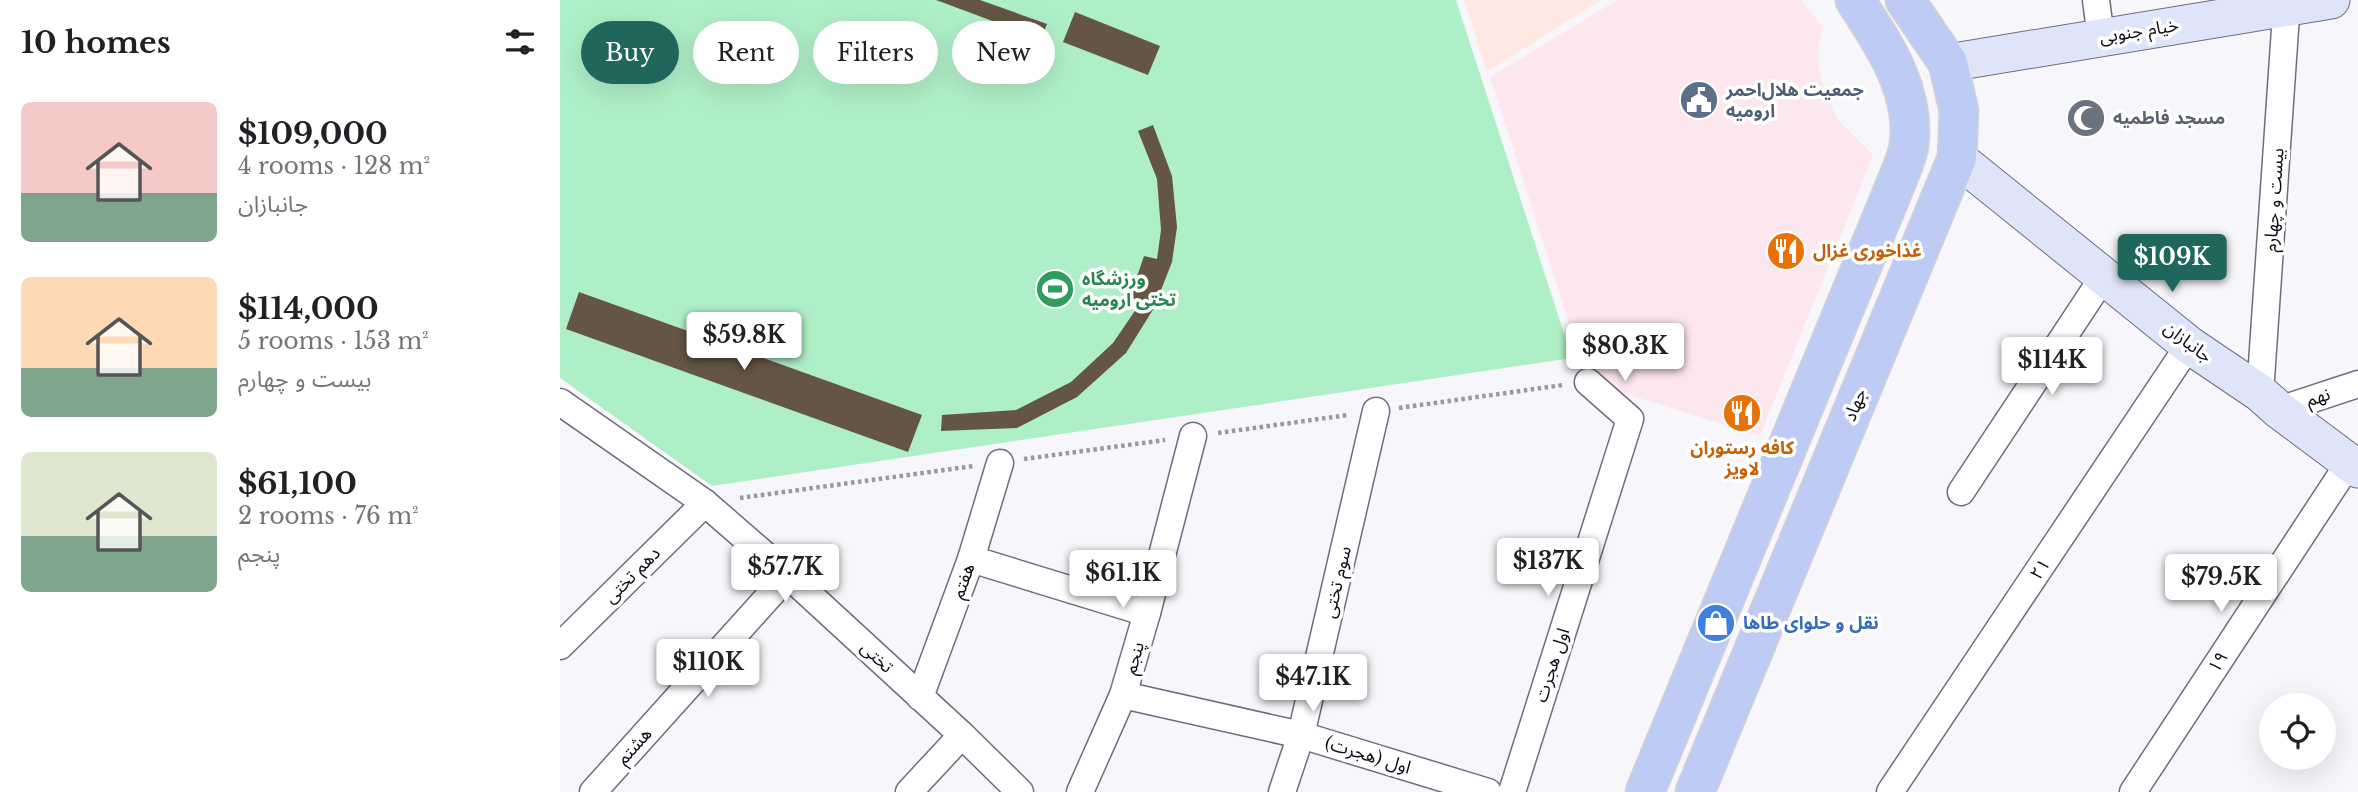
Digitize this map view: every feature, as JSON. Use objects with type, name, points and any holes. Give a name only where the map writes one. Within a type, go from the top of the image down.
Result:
[{"type":"main road","name":"خیام جنوبی","points":[[1948,63],[2287,4],[2331,0]]},
{"type":"main road","name":"جهاد","points":[[1695,792],[1956,158],[1959,111],[1948,63],[1911,8]]},
{"type":"main road","points":[[1645,792],[1891,198],[1909,147],[1908,106],[1897,68],[1864,14]]},
{"type":"main road","name":"جانبازان","points":[[1956,158],[2189,345],[2269,401],[2353,466]]},
{"type":"street","points":[[2096,0],[2101,38]]},
{"type":"street","name":"بیست و چهارم","points":[[2269,401],[2287,4]]},
{"type":"street","points":[[1961,492],[2104,276]]},
{"type":"street","name":"۲۱","points":[[1890,792],[2189,345]]},
{"type":"street","name":"اول هجرت","points":[[1511,792],[1630,419],[1588,382]]},
{"type":"street","name":"نهم","points":[[2269,401],[2358,384]]},
{"type":"street","name":"تختی","points":[[560,402],[705,503],[962,734],[1020,792]]},
{"type":"street","name":"سوم تختی","points":[[1282,792],[1301,735],[1376,411]]},
{"type":"street","name":"پنجم","points":[[1080,792],[1123,695],[1193,436]]},
{"type":"street","name":"هفتم","points":[[920,697],[971,559],[1000,463]]},
{"type":"street","name":"۱۹","points":[[2133,792],[2353,466]]},
{"type":"street","name":"دهم تختی","points":[[560,646],[705,503]]},
{"type":"street","points":[[971,559],[1147,613]]},
{"type":"street","name":"هشتم","points":[[593,792],[788,575]]},
{"type":"street","name":"اول (هجرت)","points":[[1123,695],[1301,735],[1488,792]]},
{"type":"street","points":[[909,792],[962,734]]},
{"type":"path","points":[[705,503],[1588,382]]},
{"type":"shaded area","points":[[1464,0],[1601,0],[1487,72]]},
{"type":"shaded area","points":[[1617,0],[1801,0],[1823,27],[1817,56],[1824,89],[1837,119],[1873,155],[1760,436],[1588,382],[1490,77]]},
{"type":"green space","name":"ورزشگاه تختی ارومیه","points":[[560,0],[1456,0],[1572,358],[712,486],[560,378]]},
{"type":"building","points":[[936,0],[980,0],[1039,21],[993,21]]},
{"type":"building","points":[[1075,12],[1160,46],[1148,75],[1063,42]]},
{"type":"building","points":[[1153,125],[1172,176],[1177,227],[1172,262],[1154,308],[1126,353],[1077,397],[1017,428],[941,431],[942,415],[1016,410],[1071,382],[1113,343],[1141,302],[1130,297],[1144,256],[1157,259],[1161,230],[1157,179],[1138,131]]},
{"type":"building","points":[[579,292],[922,415],[908,452],[566,329]]},
{"type":"place","name":"جمعیت هلال‌احمر ارومیه","points":[[1699,100]]},
{"type":"place","name":"مسجد فاطمیه","points":[[2086,118]]},
{"type":"place","name":"غذاخوری غزال","points":[[1786,251]]},
{"type":"place","name":"ورزشگاه تختی ارومیه","points":[[1055,289]]},
{"type":"place","name":"کافه رستوران لاویز","points":[[1742,413]]},
{"type":"place","name":"نقل و حلوای طاها","points":[[1716,623]]}]
